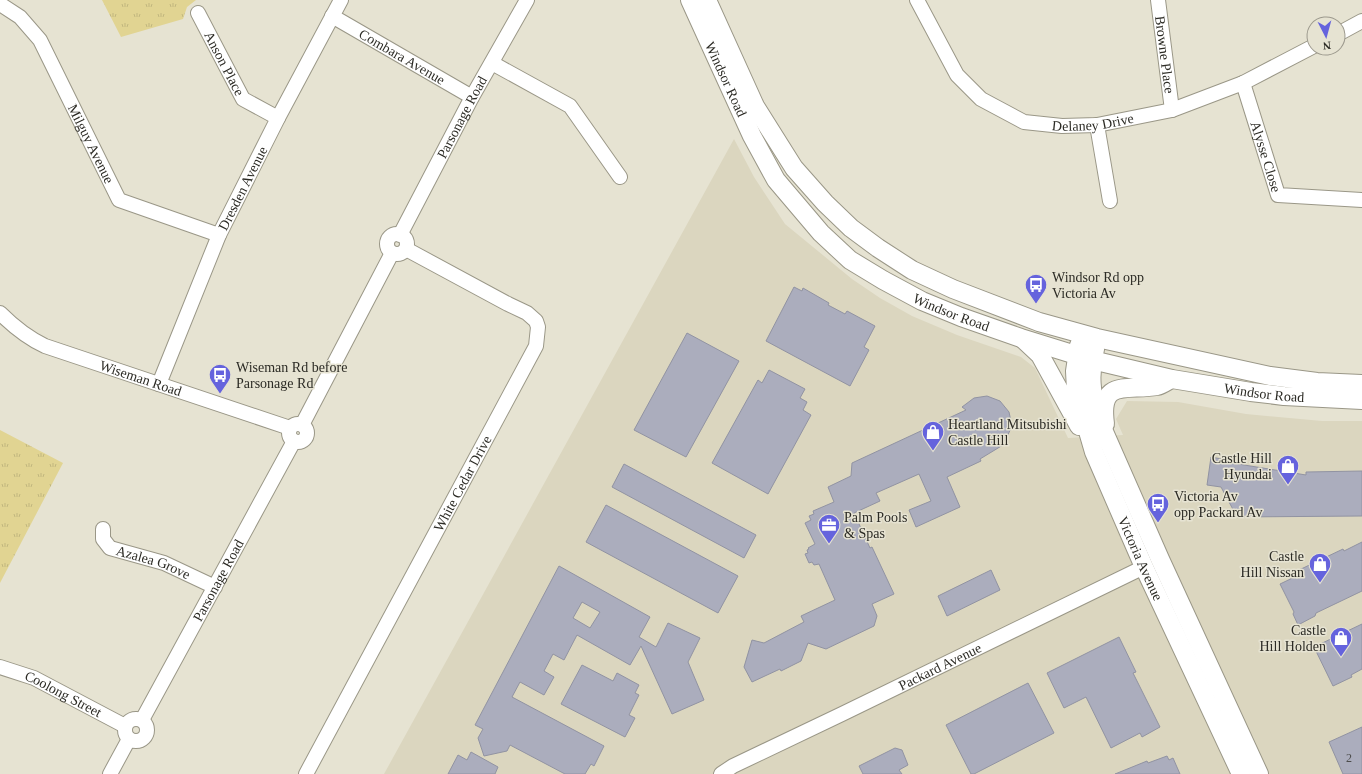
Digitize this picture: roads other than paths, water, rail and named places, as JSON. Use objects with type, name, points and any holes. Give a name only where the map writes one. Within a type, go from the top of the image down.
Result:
[{"type":"main road","name":"Windsor Road","points":[[690,0],[752,136],[776,180],[821,233],[850,260],[883,280],[922,300],[961,317],[1084,358],[1172,379],[1284,396],[1362,400]]},
{"type":"main road","name":"Windsor Road","points":[[707,0],[755,106],[794,168],[825,203],[851,228],[912,270],[946,286],[1039,322],[1089,336],[1270,376],[1317,382],[1362,384]]},
{"type":"main road","name":"Victoria Avenue","points":[[1089,336],[1076,390],[1094,452],[1144,567],[1207,682]]},
{"type":"main road","points":[[1021,338],[1040,355],[1067,406],[1094,452]]},
{"type":"main road","name":"Victoria Avenue","points":[[1084,358],[1098,418],[1160,559],[1207,682],[1248,771]]},
{"type":"main road","points":[[1107,438],[1104,409],[1105,400],[1108,395],[1125,388],[1159,386],[1172,379]]},
{"type":"main road","name":"Packard Avenue","points":[[1144,567],[1160,559]]},
{"type":"street","name":"Dresden Avenue","points":[[159,384],[219,235],[278,118],[341,0]]},
{"type":"street","name":"Parsonage Road","points":[[400,235],[472,97],[527,0]]},
{"type":"street","name":"Delaney Drive","points":[[917,0],[957,75],[982,99],[1024,122],[1062,126],[1097,125],[1172,110],[1243,83],[1306,50]]},
{"type":"street","name":"Browne Place","points":[[1158,0],[1172,110]]},
{"type":"street","name":"Milguy Avenue","points":[[0,4],[20,17],[40,40],[119,200],[219,235]]},
{"type":"street","name":"Anson Place","points":[[198,13],[243,99],[278,118]]},
{"type":"street","name":"Combara Avenue","points":[[332,16],[472,97]]},
{"type":"street","points":[[1346,30],[1362,22]]},
{"type":"street","points":[[492,63],[570,106],[620,177]]},
{"type":"street","name":"Alysse Close","points":[[1243,83],[1278,195],[1362,200]]},
{"type":"street","points":[[1097,125],[1110,201]]},
{"type":"street","points":[[400,235],[406,240],[406,249],[400,254],[392,253],[388,247],[388,241],[393,236],[400,235]]},
{"type":"street","name":"White Cedar Drive","points":[[306,774],[536,346],[538,327],[536,321],[527,313],[406,249]]},
{"type":"street","name":"Parsonage Road","points":[[142,720],[215,587],[295,431],[392,253]]},
{"type":"street","name":"Wiseman Road","points":[[0,313],[15,327],[39,343],[295,431]]},
{"type":"street","name":"Azalea Grove","points":[[103,529],[102,539],[110,548],[164,563],[215,587]]},
{"type":"street","name":"Packard Avenue","points":[[721,774],[733,766],[1144,567]]},
{"type":"street","name":"Coolong Street","points":[[0,666],[34,678],[127,733]]},
{"type":"street","points":[[110,774],[127,733],[128,721],[136,718],[142,720],[146,725],[146,736],[141,740],[136,741],[127,733]]},
{"type":"place","name":"Windsor Rd opp Victoria Av","points":[[1036,304]]},
{"type":"place","name":"Wiseman Rd before Parsonage Rd","points":[[220,394]]},
{"type":"place","name":"Heartland Mitsubishi Castle Hill","points":[[933,452]]},
{"type":"place","name":"Castle Hill Hyundai","points":[[1288,486]]},
{"type":"place","name":"Victoria Av opp Packard Av","points":[[1158,524]]},
{"type":"place","name":"Palm Pools & Spas","points":[[829,544]]},
{"type":"place","name":"Castle Hill Nissan","points":[[1320,584]]},
{"type":"place","name":"Castle Hill Holden","points":[[1341,658]]}]
